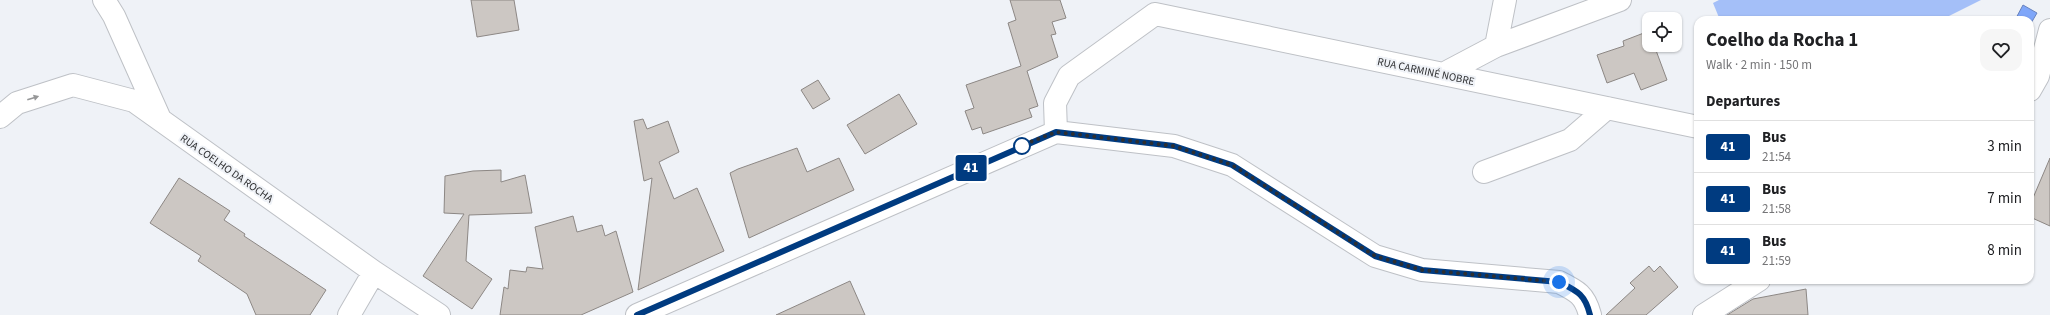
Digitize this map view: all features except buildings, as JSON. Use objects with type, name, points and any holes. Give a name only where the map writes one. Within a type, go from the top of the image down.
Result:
[{"type":"street","points":[[104,0],[114,16],[160,121]]},
{"type":"street","points":[[1496,46],[1505,0]]},
{"type":"street","points":[[1443,74],[1496,46],[1620,0]]},
{"type":"street","points":[[1056,132],[1055,103],[1069,76],[1153,7]]},
{"type":"street","name":"RUA CARMINÉ NOBRE","points":[[1153,7],[1443,74],[1694,126]]},
{"type":"street","points":[[2034,83],[2038,76],[2050,30]]},
{"type":"street","name":"RUA COELHO DA ROCHA","points":[[0,117],[17,103],[73,85],[134,101],[160,121],[374,272],[439,315]]},
{"type":"street","points":[[1484,172],[1570,140],[1607,108]]},
{"type":"street","points":[[637,315],[1056,132],[1174,146],[1232,165],[1375,256],[1422,270],[1559,282],[1576,290],[1587,302],[1590,315]]},
{"type":"street","points":[[349,315],[374,272]]},
{"type":"street","points":[[1704,315],[1753,284]]},
{"type":"shaded area","points":[[1719,0],[1981,0],[1949,16],[1718,16],[1713,3]]},
{"type":"shaded area","points":[[2023,5],[2037,13],[2034,18],[2034,16],[2017,16]]},
{"type":"bus line","name":"41","points":[[637,315],[1020,146],[1056,132],[1174,146],[1232,165],[1375,256],[1422,270],[1559,282],[1576,290],[1587,302],[1590,315]]},
{"type":"route","points":[[1022,146],[1020,146],[1056,132],[1174,146],[1232,165],[1375,256],[1422,270],[1559,282]]}]
